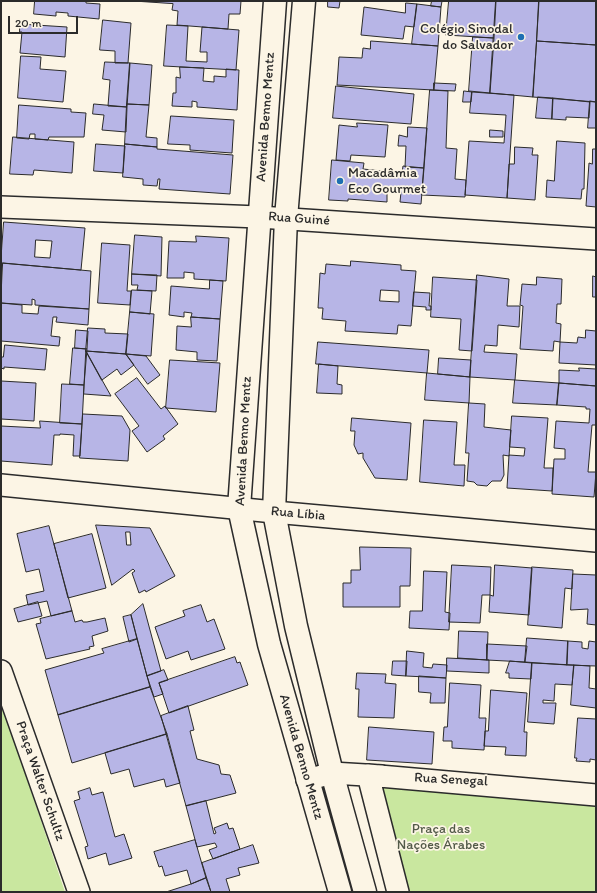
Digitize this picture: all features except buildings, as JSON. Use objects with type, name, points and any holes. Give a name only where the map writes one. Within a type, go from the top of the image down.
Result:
[{"type":"street","name":"Avenida Benno Mentz","points":[[275,1],[239,508],[269,644],[339,892]]},
{"type":"street","name":"Avenida Benno Mentz","points":[[304,1],[286,218],[274,512],[296,626],[332,773],[363,887]]},
{"type":"street","name":"Rua Guiné","points":[[1,208],[286,218],[596,239]]},
{"type":"street","name":"Rua Líbia","points":[[1,485],[274,512],[596,541]]},
{"type":"street","name":"Praça Walter Schultz","points":[[1,671],[79,892]]},
{"type":"street","name":"Rua Senegal","points":[[307,780],[332,773],[596,788]]},
{"type":"street","points":[[398,892],[368,775],[596,795]]},
{"type":"street","points":[[339,892],[363,887]]},
{"type":"green space","points":[[1,702],[65,892],[1,892]]},
{"type":"green space","name":"Praça das Nações Árabes","points":[[368,775],[596,795],[596,892],[398,892]]},
{"type":"place","name":"Colégio Sinodal do Salvador","points":[[521,37]]},
{"type":"place","name":"Macadâmia Eco Gourmet","points":[[340,181]]}]
